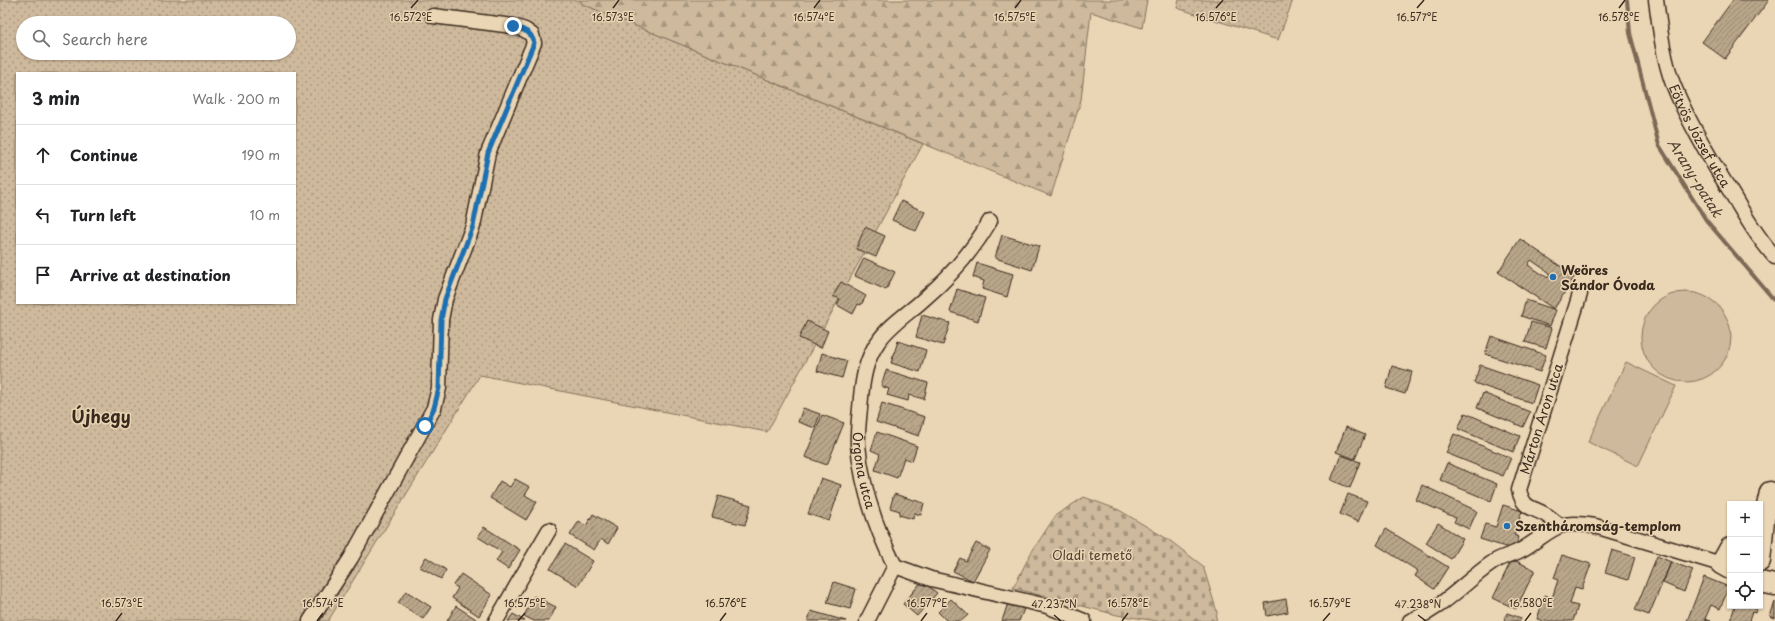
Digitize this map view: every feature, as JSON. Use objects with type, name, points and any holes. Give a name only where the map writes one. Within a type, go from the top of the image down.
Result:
[{"type":"street","name":"Eötvös József utca","points":[[1656,0],[1661,40],[1673,83],[1695,130],[1722,177],[1751,224],[1775,257]]},
{"type":"street","points":[[310,621],[352,558],[434,408],[439,388],[441,320],[445,299],[473,226],[488,153],[534,43],[532,35],[525,30],[513,26],[434,16]]},
{"type":"street","name":"Orgona utca","points":[[895,566],[881,538],[866,491],[858,444],[864,377],[869,358],[878,342],[959,266],[976,246],[990,221]]},
{"type":"street","name":"Márton Áron utca","points":[[1559,525],[1547,516],[1527,507],[1521,499],[1519,490],[1580,294]]},
{"type":"street","points":[[1763,504],[1773,489]]},
{"type":"street","points":[[1762,537],[1764,520],[1773,489]]},
{"type":"street","points":[[1410,621],[1446,602],[1493,562],[1504,556],[1519,552],[1546,532],[1559,525],[1575,522],[1595,526],[1727,560]]},
{"type":"street","points":[[496,621],[549,530]]},
{"type":"street","points":[[867,621],[895,566],[931,579],[1047,606],[1084,621]]},
{"type":"street","points":[[1763,583],[1775,585]]},
{"type":"green space","points":[[0,0],[580,0],[582,4],[923,144],[767,432],[480,375],[328,621],[0,621]]},
{"type":"green space","points":[[580,0],[1147,0],[1142,28],[1091,12],[1081,100],[1051,196],[582,4]]},
{"type":"green space","points":[[1179,0],[1293,0],[1278,40],[1177,8]]},
{"type":"green space","points":[[1677,292],[1695,292],[1711,299],[1724,312],[1731,328],[1731,346],[1724,362],[1711,375],[1695,382],[1677,382],[1661,375],[1648,362],[1641,346],[1641,328],[1648,312],[1661,299]]},
{"type":"green space","points":[[1626,362],[1676,386],[1638,466],[1588,442]]},
{"type":"green space","name":"Oladi temető","points":[[1084,497],[1119,510],[1169,540],[1203,566],[1217,612],[1216,621],[1157,621],[1117,615],[1013,588],[1031,553],[1056,515]]},
{"type":"building","points":[[1733,0],[1769,0],[1725,59],[1702,42]]},
{"type":"building","points":[[901,201],[925,212],[916,231],[892,220]]},
{"type":"building","points":[[865,227],[885,236],[876,257],[856,249]]},
{"type":"building","points":[[1002,235],[1039,246],[1032,270],[995,258]]},
{"type":"building","points":[[1520,239],[1575,276],[1554,309],[1498,272]],"holes":[[[1531,260],[1550,273],[1548,278],[1528,265]]]},
{"type":"building","points":[[864,258],[895,272],[886,290],[855,276]]},
{"type":"building","points":[[977,263],[1013,274],[1007,297],[982,289],[984,281],[973,277]]},
{"type":"building","points":[[841,282],[866,296],[861,305],[858,304],[853,314],[837,305],[840,299],[833,296]]},
{"type":"building","points":[[957,289],[985,298],[978,321],[950,312]]},
{"type":"building","points":[[1526,300],[1556,310],[1550,326],[1521,316]]},
{"type":"building","points":[[922,315],[950,323],[943,345],[916,337]]},
{"type":"building","points":[[807,321],[828,331],[821,348],[799,338]]},
{"type":"building","points":[[1531,322],[1552,328],[1546,348],[1525,342]]},
{"type":"building","points":[[1491,336],[1546,355],[1540,372],[1485,354]]},
{"type":"building","points":[[898,341],[926,350],[920,372],[891,363]]},
{"type":"building","points":[[822,353],[847,361],[842,378],[817,371]]},
{"type":"building","points":[[1480,365],[1538,385],[1532,403],[1474,383]]},
{"type":"building","points":[[1392,366],[1412,372],[1405,394],[1386,388]]},
{"type":"building","points":[[886,370],[928,383],[924,399],[909,395],[908,401],[887,395],[889,389],[881,386]]},
{"type":"building","points":[[1483,393],[1530,412],[1523,427],[1477,408]]},
{"type":"building","points":[[882,403],[925,417],[919,436],[876,422]]},
{"type":"building","points":[[803,408],[820,414],[815,428],[798,422]]},
{"type":"building","points":[[1465,413],[1520,436],[1513,452],[1458,429]]},
{"type":"building","points":[[822,415],[844,423],[827,465],[805,457]]},
{"type":"building","points":[[1346,427],[1365,435],[1355,459],[1336,452]]},
{"type":"building","points":[[877,432],[917,446],[912,461],[904,458],[897,478],[875,470],[880,454],[871,450]]},
{"type":"building","points":[[1454,434],[1511,458],[1503,476],[1446,453]]},
{"type":"building","points":[[1341,455],[1360,462],[1350,488],[1331,480]]},
{"type":"building","points":[[1447,463],[1497,484],[1491,501],[1440,480]]},
{"type":"building","points":[[821,478],[841,485],[829,521],[808,514]]},
{"type":"building","points":[[515,479],[530,487],[525,495],[537,502],[526,520],[490,498],[500,481],[510,487]]},
{"type":"building","points":[[1422,485],[1477,511],[1469,529],[1454,522],[1456,518],[1416,500]]},
{"type":"building","points":[[894,494],[924,503],[921,515],[914,513],[913,519],[899,515],[900,511],[890,508]]},
{"type":"building","points":[[1348,494],[1367,501],[1358,522],[1340,514]]},
{"type":"building","points":[[718,496],[751,505],[745,525],[712,517]]},
{"type":"building","name":"Szentháromság-templom","points":[[1503,505],[1522,511],[1514,535],[1519,537],[1515,550],[1480,539],[1485,524],[1496,527]]},
{"type":"building","points":[[593,514],[617,528],[608,544],[601,539],[594,550],[570,535],[579,521],[586,526]]},
{"type":"building","points":[[1438,523],[1463,539],[1451,559],[1426,543]]},
{"type":"building","points":[[484,527],[520,550],[508,569],[496,561],[502,552],[478,537]]},
{"type":"building","points":[[1386,529],[1448,567],[1434,589],[1415,576],[1418,571],[1377,545]]},
{"type":"building","points":[[976,543],[990,550],[973,581],[953,571],[960,558],[966,561]]},
{"type":"building","points":[[565,544],[593,561],[578,586],[550,569]]},
{"type":"building","points":[[1612,550],[1635,557],[1628,580],[1605,573]]},
{"type":"building","points":[[1562,555],[1591,564],[1582,589],[1575,587],[1570,604],[1578,606],[1573,621],[1544,621],[1537,619],[1545,595],[1552,598],[1558,580],[1554,578]]},
{"type":"building","points":[[1657,556],[1671,562],[1649,615],[1635,610]]},
{"type":"building","points":[[426,557],[446,570],[441,579],[420,567]]},
{"type":"building","points":[[1512,559],[1535,570],[1516,609],[1493,598]]},
{"type":"building","points":[[1671,562],[1693,570],[1684,592],[1663,583]]},
{"type":"building","points":[[461,574],[492,595],[479,616],[452,598],[458,588],[453,585]]},
{"type":"building","points":[[1704,577],[1727,586],[1727,592],[1720,609],[1711,605],[1705,619],[1711,621],[1687,621]]},
{"type":"building","points":[[922,581],[937,593],[917,616],[903,604]]},
{"type":"building","points":[[834,582],[856,589],[850,609],[827,603]]},
{"type":"building","points":[[406,591],[431,607],[423,619],[398,603]]},
{"type":"building","points":[[534,596],[556,607],[549,621],[534,621],[524,616]]},
{"type":"building","points":[[951,599],[968,615],[961,621],[947,621],[938,612]]},
{"type":"building","points":[[1286,599],[1288,612],[1267,616],[1265,603]]},
{"type":"building","points":[[1775,602],[1775,618],[1770,616]]},
{"type":"building","points":[[1008,603],[1024,609],[1019,621],[1002,621]]},
{"type":"building","points":[[456,606],[476,619],[475,621],[447,621]]},
{"type":"building","points":[[1734,609],[1756,609],[1755,613],[1752,612],[1749,621],[1730,621]]},
{"type":"building","points":[[811,611],[846,621],[808,621]]},
{"type":"building","points":[[1507,613],[1521,618],[1520,621],[1504,621]]},
{"type":"building","points":[[513,614],[525,621],[508,621]]},
{"type":"waterway","name":"Arany-patak","points":[[1627,0],[1630,33],[1659,145],[1706,220],[1775,301]]},
{"type":"place","name":"Weöres Sándor Óvoda","points":[[1553,277]]},
{"type":"place","name":"Szentháromság-templom","points":[[1507,526]]},
{"type":"district","name":"Újhegy","points":[[101,417]]},
{"type":"route","points":[[425,426],[434,408],[439,388],[441,320],[445,299],[473,226],[480,200],[488,153],[534,43],[532,35],[525,30],[513,26]]}]
